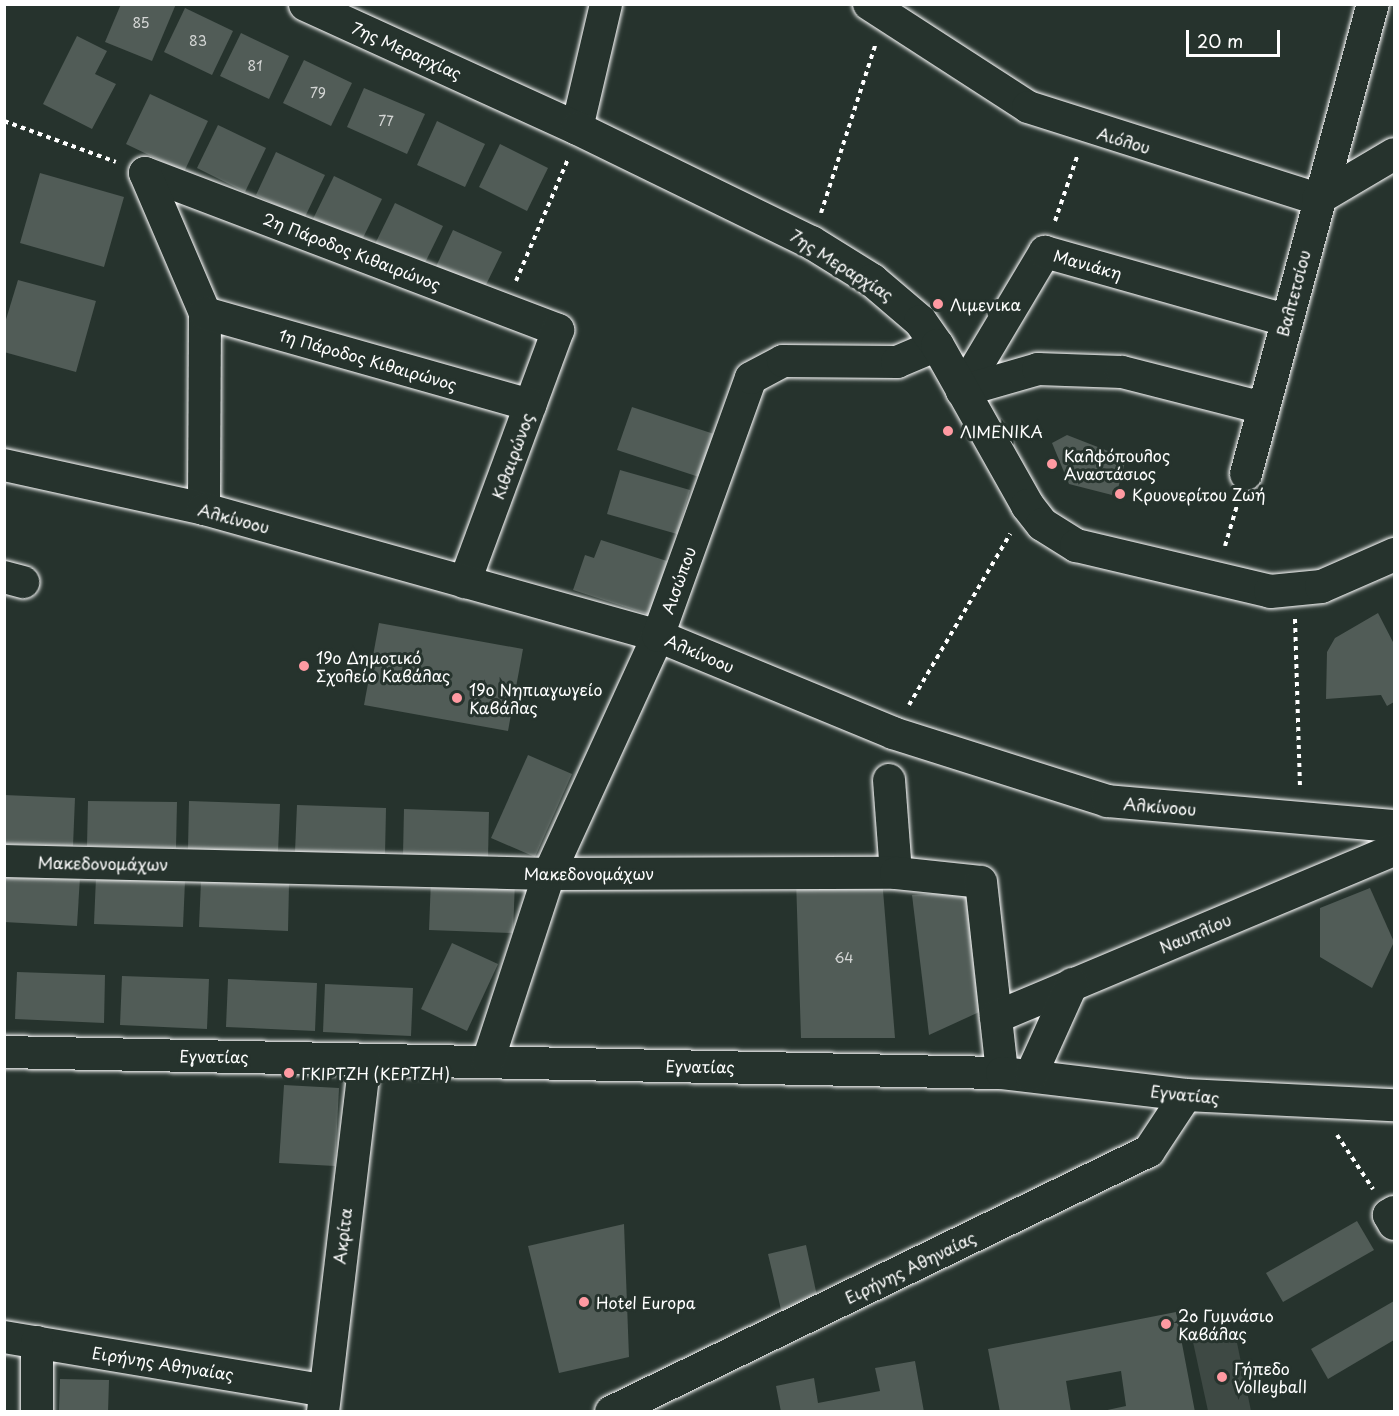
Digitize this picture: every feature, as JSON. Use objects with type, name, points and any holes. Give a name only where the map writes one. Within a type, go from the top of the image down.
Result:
[{"type":"main road","name":"7ης Μεραρχίας","points":[[314,6],[577,128],[811,242],[897,299],[937,345],[1027,505],[1042,524],[1076,545],[1214,582],[1294,591],[1321,586],[1395,554]]},
{"type":"street","points":[[577,128],[606,4]]},
{"type":"street","name":"Βαλτετσίου","points":[[1246,474],[1318,199],[1373,4]]},
{"type":"street","name":"Αιόλου","points":[[877,9],[1028,108],[1318,199]]},
{"type":"street","points":[[1318,199],[1395,154]]},
{"type":"street","points":[[145,173],[205,313],[204,509]]},
{"type":"street","name":"2η Πάροδος Κιθαιρώνος","points":[[145,173],[558,330]]},
{"type":"street","name":"Μανιάκη","points":[[962,391],[1045,252],[1286,320]]},
{"type":"street","name":"1η Πάροδος Κιθαιρώνος","points":[[205,313],[530,405]]},
{"type":"street","name":"Κιθαιρώνος","points":[[465,582],[558,330]]},
{"type":"street","name":"Αισώπου","points":[[488,1061],[549,874],[658,636],[751,378],[783,361],[897,362],[937,345]]},
{"type":"street","points":[[962,391],[1038,369],[1122,372],[1263,408]]},
{"type":"street","name":"Αλκίνοου","points":[[4,465],[204,509],[658,636],[892,733],[1107,801],[1395,826]]},
{"type":"street","points":[[889,780],[896,873]]},
{"type":"street","name":"Ναυπλίου","points":[[996,1017],[1395,850]]},
{"type":"street","name":"Μακεδονομάχων","points":[[4,861],[549,874],[896,873],[981,882],[996,1017],[1017,1074]]},
{"type":"street","points":[[1017,1074],[1072,984]]},
{"type":"street","name":"Εγνατίας","points":[[4,1052],[1017,1074],[1186,1095],[1317,1104],[1395,1105]]},
{"type":"street","name":"Ακρίτα","points":[[322,1401],[365,1060]]},
{"type":"street","name":"Ειρήνης Αθηναίας","points":[[611,1412],[1149,1151],[1186,1095]]},
{"type":"street","name":"Ειρήνης Αθηναίας","points":[[4,1337],[322,1401]]},
{"type":"street","points":[[37,1342],[37,1412]]},
{"type":"path","points":[[811,242],[877,9]]},
{"type":"path","points":[[4,121],[145,173]]},
{"type":"path","points":[[1045,252],[1086,128]]},
{"type":"path","points":[[503,309],[561,183]]},
{"type":"path","points":[[1214,582],[1246,474]]},
{"type":"path","points":[[892,733],[1027,505]]},
{"type":"path","points":[[1294,591],[1301,819]]},
{"type":"path","points":[[1317,1104],[1393,1217]]},
{"type":"shaded area","name":"Γήπεδο Volleyball","points":[[1235,1333],[1251,1411],[1208,1411],[1193,1342]]},
{"type":"building","points":[[121,4],[176,4],[152,61],[105,42]]},
{"type":"building","points":[[185,8],[233,31],[212,75],[164,52]]},
{"type":"building","points":[[241,33],[289,56],[269,99],[220,76]]},
{"type":"building","points":[[77,36],[107,51],[95,74],[116,84],[92,129],[43,104]]},
{"type":"building","points":[[304,60],[352,83],[331,126],[283,103]]},
{"type":"building","points":[[364,88],[425,114],[407,154],[347,127]]},
{"type":"building","points":[[150,94],[208,121],[184,172],[126,144]]},
{"type":"building","points":[[437,121],[485,144],[465,187],[417,165]]},
{"type":"building","points":[[218,125],[266,148],[245,192],[197,168]]},
{"type":"building","points":[[500,144],[548,168],[527,211],[479,187]]},
{"type":"building","points":[[276,152],[325,175],[304,219],[256,195]]},
{"type":"building","points":[[40,173],[124,197],[104,267],[20,243]]},
{"type":"building","points":[[334,176],[382,199],[361,242],[313,219]]},
{"type":"building","points":[[395,203],[443,226],[422,269],[374,246]]},
{"type":"building","points":[[453,230],[502,252],[481,295],[433,273]]},
{"type":"building","points":[[18,280],[96,301],[76,372],[4,352],[4,326]]},
{"type":"building","points":[[632,407],[714,434],[699,477],[617,450]]},
{"type":"building","points":[[1067,435],[1126,458],[1116,496],[1069,484],[1052,443]]},
{"type":"building","points":[[620,470],[690,490],[677,534],[607,514]]},
{"type":"building","points":[[601,540],[667,561],[650,615],[573,590],[585,555],[594,558]]},
{"type":"building","points":[[1378,613],[1394,644],[1394,702],[1387,706],[1381,695],[1326,699],[1327,652],[1335,638]]},
{"type":"building","points":[[379,623],[523,649],[508,731],[364,705]]},
{"type":"building","points":[[528,755],[572,774],[535,857],[491,838]]},
{"type":"building","points":[[4,795],[75,798],[73,846],[4,844]]},
{"type":"building","points":[[88,801],[177,802],[176,848],[87,846]]},
{"type":"building","points":[[189,801],[280,804],[278,852],[188,849]]},
{"type":"building","points":[[297,805],[386,808],[385,855],[295,852]]},
{"type":"building","points":[[404,809],[489,812],[488,858],[403,855]]},
{"type":"building","points":[[4,874],[80,877],[77,926],[4,922]]},
{"type":"building","points":[[96,877],[185,881],[183,927],[94,924]]},
{"type":"building","points":[[882,878],[895,1038],[801,1038],[796,879]]},
{"type":"building","points":[[431,879],[515,881],[513,933],[429,930]]},
{"type":"building","points":[[201,881],[289,884],[288,931],[199,927]]},
{"type":"building","points":[[1370,888],[1394,942],[1372,988],[1320,957],[1320,908]]},
{"type":"building","points":[[972,891],[988,1008],[929,1035],[912,895]]},
{"type":"building","points":[[452,943],[498,964],[467,1031],[421,1009]]},
{"type":"building","points":[[17,972],[105,975],[104,1023],[15,1019]]},
{"type":"building","points":[[122,976],[209,979],[207,1029],[120,1025]]},
{"type":"building","points":[[228,979],[317,983],[315,1031],[226,1027]]},
{"type":"building","points":[[325,984],[413,988],[411,1036],[323,1032]]},
{"type":"building","points":[[284,1085],[339,1088],[335,1166],[279,1163]]},
{"type":"building","points":[[1357,1221],[1374,1250],[1283,1302],[1266,1273]]},
{"type":"building","name":"Hotel Europa","points":[[624,1224],[629,1357],[559,1373],[528,1246]]},
{"type":"building","points":[[806,1245],[817,1296],[782,1314],[768,1254]]},
{"type":"building","points":[[1394,1301],[1394,1340],[1328,1379],[1311,1349]]},
{"type":"building","points":[[1176,1312],[1195,1412],[1098,1412],[1126,1406],[1121,1371],[1066,1381],[1071,1412],[1000,1412],[988,1349]]},
{"type":"building","points":[[915,1361],[924,1412],[781,1412],[776,1386],[814,1378],[818,1403],[880,1391],[875,1368]]},
{"type":"building","points":[[60,1379],[109,1380],[108,1412],[59,1412]]},
{"type":"place","name":"Λιμενικα","points":[[938,304]]},
{"type":"place","name":"ΛΙΜΕΝΙΚΑ","points":[[948,431]]},
{"type":"place","name":"Καλφόπουλος Αναστάσιος","points":[[1052,464]]},
{"type":"place","name":"Κρυονερίτου Ζωή","points":[[1120,494]]},
{"type":"place","name":"19ο Δημοτικό Σχολείο Καβάλας","points":[[304,666]]},
{"type":"place","name":"19ο Νηπιαγωγείο Καβάλας","points":[[457,698]]},
{"type":"place","name":"ΓΚΙΡΤΖΗ (ΚΕΡΤΖΗ)","points":[[289,1073]]},
{"type":"place","name":"Hotel Europa","points":[[584,1302]]},
{"type":"place","name":"2ο Γυμνάσιο Καβάλας","points":[[1166,1324]]},
{"type":"place","name":"Γήπεδο Volleyball","points":[[1222,1377]]}]
